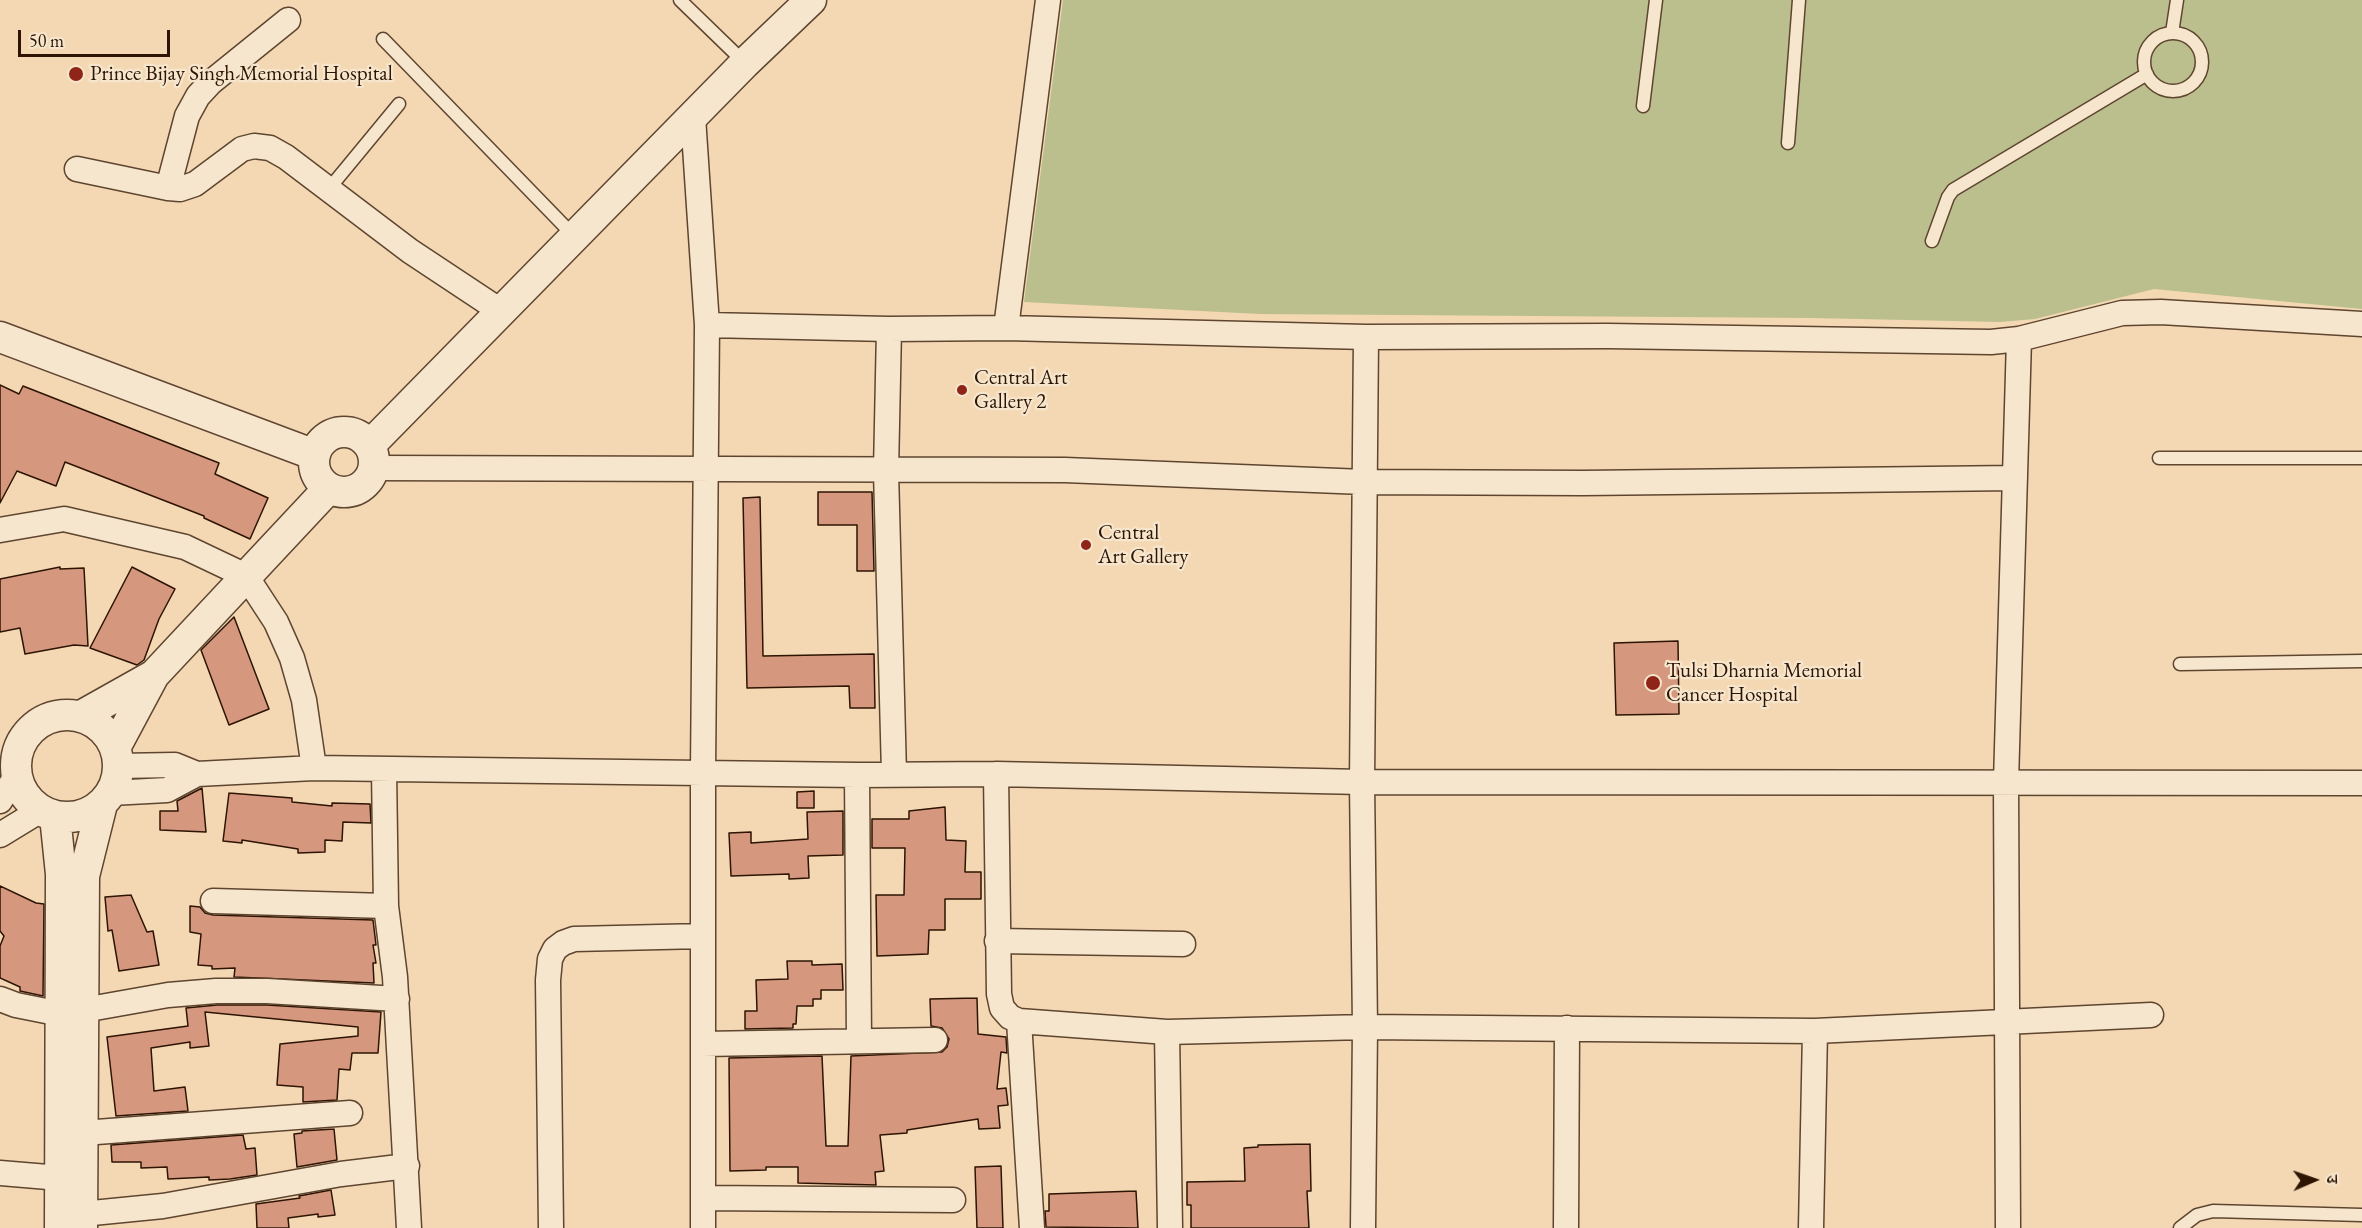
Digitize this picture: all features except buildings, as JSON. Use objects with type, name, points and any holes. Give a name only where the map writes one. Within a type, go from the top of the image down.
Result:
[{"type":"street","points":[[372,457],[502,312],[574,236],[811,0]]},
{"type":"street","points":[[1006,328],[1048,0]]},
{"type":"street","points":[[168,188],[187,116],[198,96],[210,83],[288,20]]},
{"type":"street","points":[[693,117],[707,325],[703,772],[703,1228]]},
{"type":"street","points":[[77,170],[180,189],[195,184],[242,149],[254,146],[270,148],[286,157],[410,251],[502,312]]},
{"type":"street","points":[[707,325],[1006,328],[1366,337],[1608,336],[1991,342],[2019,339],[2121,313],[2161,312],[2362,324]]},
{"type":"street","points":[[889,328],[886,471],[894,774]]},
{"type":"street","points":[[0,337],[315,455]]},
{"type":"street","points":[[1363,1228],[1365,1027],[1362,782],[1366,337]]},
{"type":"street","points":[[2008,1228],[2009,1021],[2006,783],[2019,339]]},
{"type":"street","points":[[339,432],[351,432],[362,437],[372,457],[370,479],[361,488],[350,492],[338,492],[319,479],[315,468],[315,455],[328,436],[339,432]]},
{"type":"street","points":[[372,457],[705,470],[1065,470],[1365,482],[1583,483],[2014,478]]},
{"type":"street","points":[[81,716],[154,675],[329,488]]},
{"type":"street","points":[[0,530],[64,519],[185,547],[246,576],[276,622],[292,658],[304,700],[314,768]]},
{"type":"street","points":[[75,1224],[60,1178],[84,876],[111,778],[154,675]]},
{"type":"street","points":[[111,778],[102,728],[81,716],[68,714],[43,720],[24,738],[19,749],[16,762],[17,775],[26,796],[48,813],[70,817],[87,813],[111,778],[175,765],[197,774],[314,768],[857,775],[996,774],[1362,782],[2362,783]]},
{"type":"street","points":[[384,770],[386,906],[396,999],[409,1228]]},
{"type":"street","points":[[996,774],[999,994],[1002,1008],[1010,1017],[1019,1022],[1167,1032],[1365,1027],[1815,1030],[2151,1015]]},
{"type":"street","points":[[0,801],[17,775]]},
{"type":"street","points":[[857,775],[859,1041]]},
{"type":"street","points":[[0,835],[48,813]]},
{"type":"street","points":[[48,813],[61,874],[83,1133],[75,1224]]},
{"type":"street","points":[[213,901],[386,906]]},
{"type":"street","points":[[551,1228],[548,980],[550,958],[555,949],[574,939],[703,936]]},
{"type":"street","points":[[998,940],[1183,944]]},
{"type":"street","points":[[0,999],[16,1005],[72,1011],[168,995],[216,991],[267,991],[396,999]]},
{"type":"street","points":[[1019,1022],[1032,1228]]},
{"type":"street","points":[[1566,1228],[1567,1028]]},
{"type":"street","points":[[1811,1228],[1815,1030]]},
{"type":"street","points":[[1167,1032],[1170,1228]]},
{"type":"street","points":[[704,1044],[936,1040]]},
{"type":"street","points":[[83,1133],[350,1113]]},
{"type":"street","points":[[75,1224],[341,1174],[407,1166]]},
{"type":"street","points":[[0,1173],[60,1178]]},
{"type":"street","points":[[704,1198],[953,1200]]},
{"type":"lane","points":[[680,0],[746,63]]},
{"type":"lane","points":[[1643,106],[1656,0]]},
{"type":"lane","points":[[1788,143],[1799,0]]},
{"type":"lane","points":[[2172,33],[2176,0]]},
{"type":"lane","points":[[2172,33],[2190,39],[2197,45],[2202,63],[2195,81],[2187,87],[2169,90],[2160,88],[2147,74],[2144,65],[2148,46],[2163,35],[2172,33]]},
{"type":"lane","points":[[382,39],[574,236]]},
{"type":"lane","points":[[1932,241],[1948,197],[1953,190],[2147,74]]},
{"type":"lane","points":[[328,190],[399,104]]},
{"type":"lane","points":[[2159,458],[2362,458]]},
{"type":"lane","points":[[2180,663],[2362,661]]},
{"type":"lane","points":[[2180,1228],[2197,1215],[2213,1211],[2362,1215]]},
{"type":"green space","points":[[1063,0],[2362,0],[2362,309],[2154,289],[2035,319],[2000,322],[1812,318],[1260,314],[1024,302]]},
{"type":"place","name":"Prince Bijay Singh Memorial Hospital","points":[[76,74]]},
{"type":"place","name":"Central Art Gallery 2","points":[[962,390]]},
{"type":"place","name":"Central Art Gallery","points":[[1086,545]]},
{"type":"place","name":"Tulsi Dharnia Memorial Cancer Hospital","points":[[1653,683]]}]
